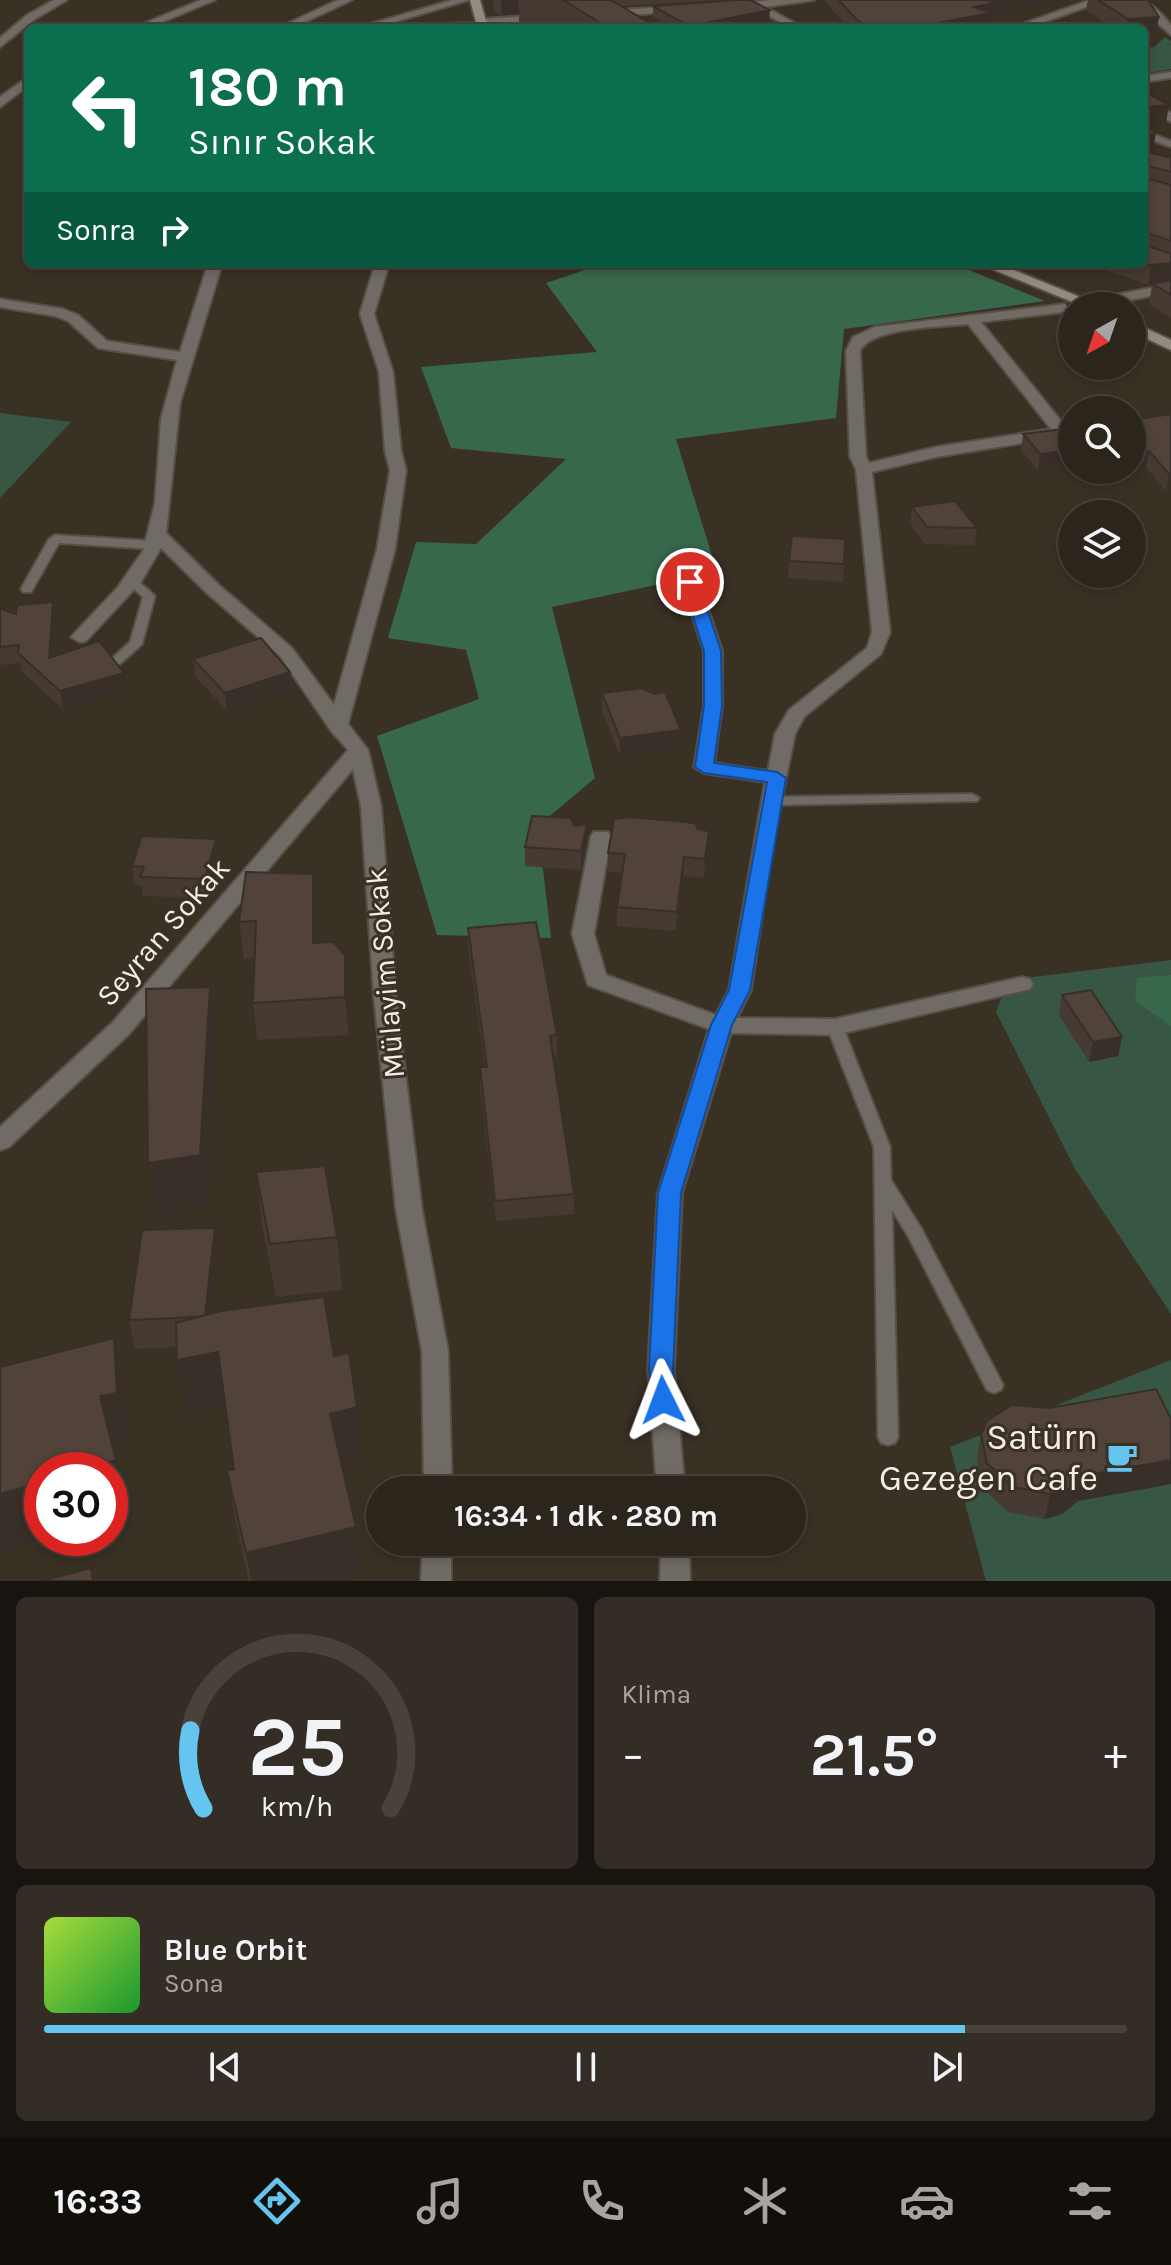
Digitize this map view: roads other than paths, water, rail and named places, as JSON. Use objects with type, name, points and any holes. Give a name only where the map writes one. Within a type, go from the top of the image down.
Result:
[{"type":"main road","points":[[475,0],[485,24]]},
{"type":"main road","points":[[996,268],[1058,295]]},
{"type":"main road","points":[[1146,333],[1171,346]]},
{"type":"street","points":[[0,44],[31,17],[62,0]]},
{"type":"street","points":[[148,24],[210,0]]},
{"type":"street","points":[[292,24],[347,0]]},
{"type":"street","points":[[377,24],[464,0]]},
{"type":"street","points":[[598,0],[611,13],[631,24]]},
{"type":"street","points":[[721,7],[809,0]]},
{"type":"street","points":[[1028,24],[1101,0]]},
{"type":"street","points":[[1136,0],[1151,9],[1171,32]]},
{"type":"street","points":[[753,5],[791,24]]},
{"type":"street","points":[[597,14],[690,9]]},
{"type":"street","points":[[494,24],[553,17]]},
{"type":"street","points":[[1148,78],[1171,75]]},
{"type":"street","points":[[0,103],[24,83]]},
{"type":"street","points":[[1148,105],[1171,118]]},
{"type":"street","points":[[80,637],[132,582],[156,539],[171,406],[184,357],[207,304],[214,268]]},
{"type":"street","points":[[338,727],[386,549],[398,470],[393,451],[386,372],[367,314],[381,268]]},
{"type":"street","points":[[1146,293],[1171,288]]},
{"type":"street","points":[[0,303],[58,312],[73,318],[103,345],[184,357]]},
{"type":"street","points":[[670,1476],[661,1370],[670,1193],[722,1025],[740,990],[785,734],[796,714],[875,650],[881,632],[864,469],[858,457],[853,351],[858,340],[875,331],[1058,309]]},
{"type":"street","points":[[972,320],[1058,420]]},
{"type":"street","points":[[864,469],[936,452],[1058,432]]},
{"type":"street","name":"Mülayim Sokak","points":[[156,539],[286,652],[338,727],[358,750],[371,806],[385,997],[409,1210],[435,1351],[438,1476]]},
{"type":"street","points":[[690,582],[713,651],[713,706],[704,767],[777,778]]},
{"type":"street","name":"Seyran Sokak","points":[[0,1141],[121,1028],[358,750]]},
{"type":"street","points":[[601,836],[583,934],[596,980],[722,1025],[835,1027],[1022,984]]},
{"type":"street","points":[[436,1581],[437,1556]]},
{"type":"street","points":[[675,1556],[675,1581]]},
{"type":"lane","points":[[1148,135],[1171,144]]},
{"type":"lane","points":[[27,589],[55,539],[156,539]]},
{"type":"lane","points":[[115,661],[136,644],[149,596],[132,582]]},
{"type":"lane","points":[[772,801],[972,798]]},
{"type":"lane","points":[[835,1027],[882,1147],[888,1437]]},
{"type":"lane","points":[[881,1179],[915,1233],[994,1385]]},
{"type":"place","name":"Satürn Gezegen Cafe","points":[[1122,1457]]}]
